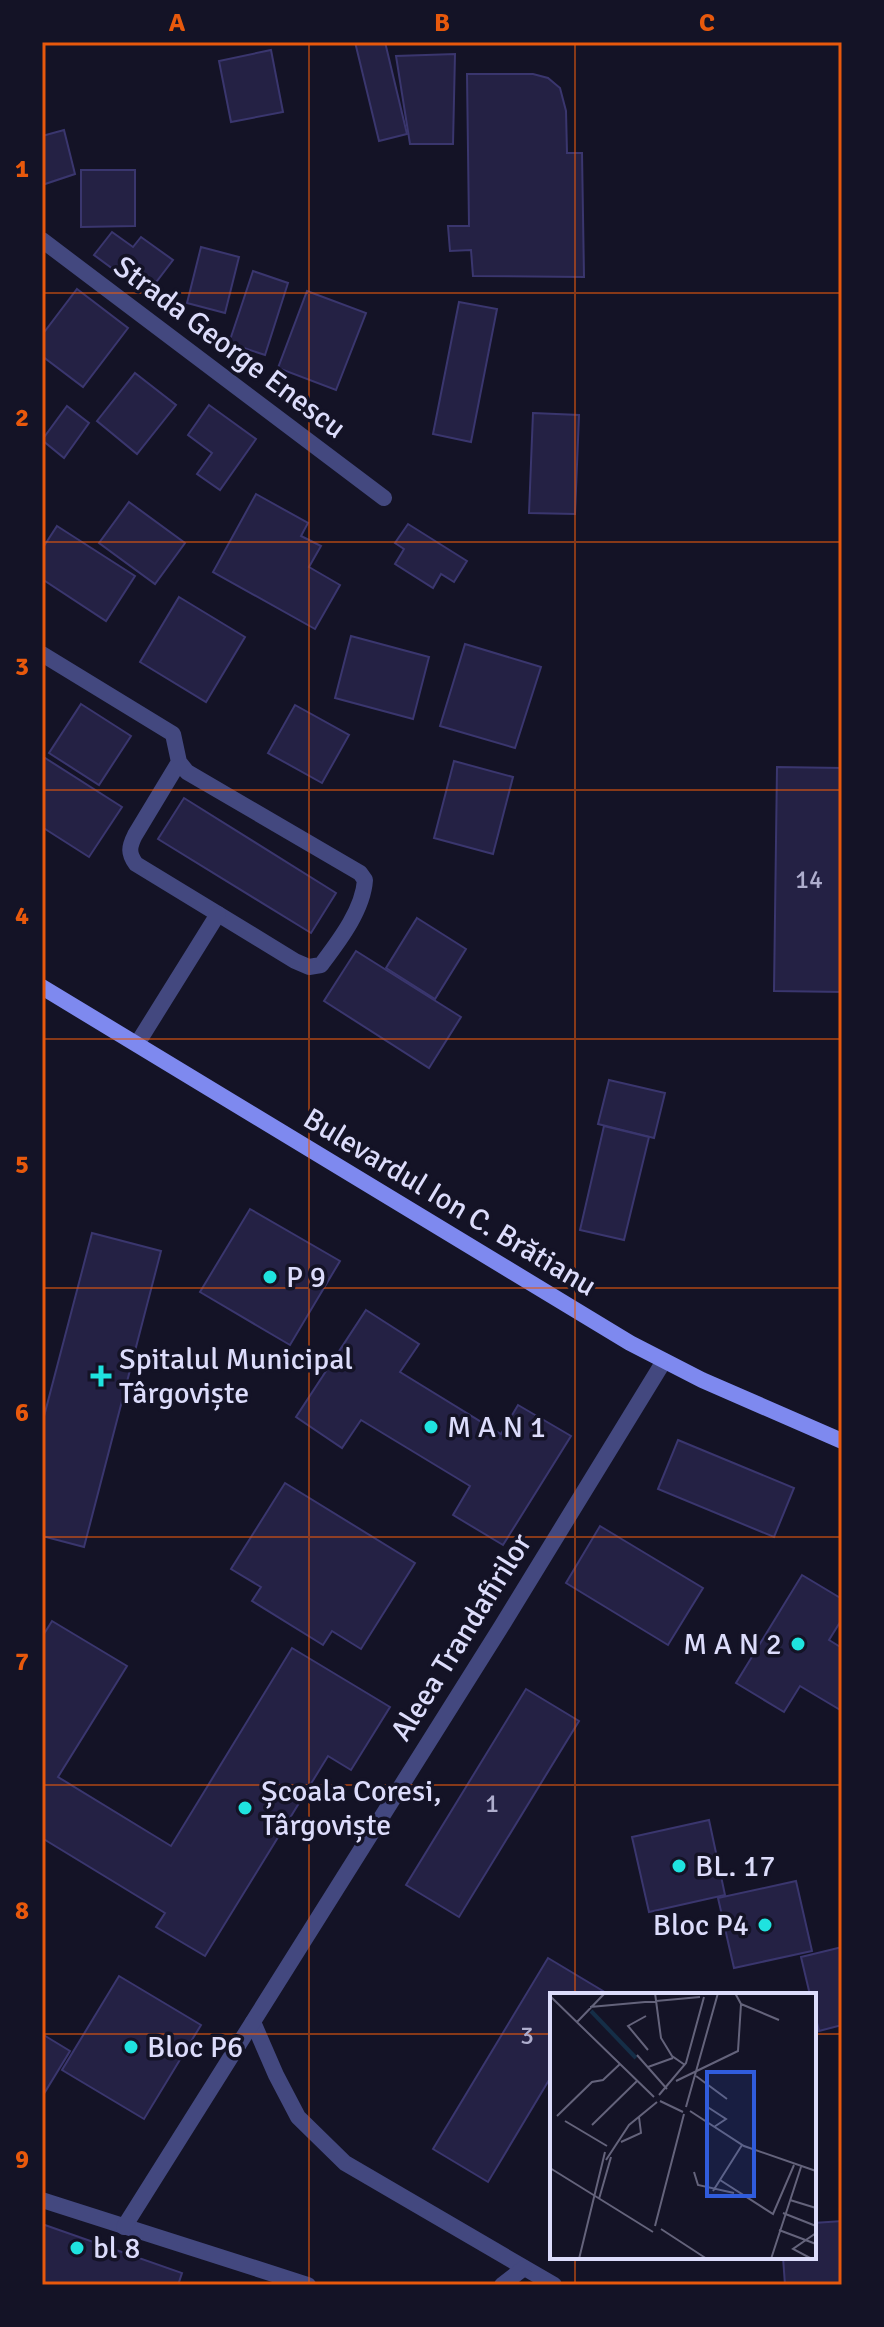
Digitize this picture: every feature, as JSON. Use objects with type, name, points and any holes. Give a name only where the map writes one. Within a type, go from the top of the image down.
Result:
[{"type":"main road","name":"Bulevardul Ion C. Brătianu","points":[[42,987],[617,1336],[702,1380],[842,1441]]},
{"type":"street","name":"Strada George Enescu","points":[[42,240],[384,498]]},
{"type":"street","points":[[45,662],[173,734],[179,762],[187,772],[360,873],[365,880],[364,892],[321,965],[309,967],[136,864],[130,857],[129,846],[179,762]]},
{"type":"street","points":[[137,1044],[218,914]]},
{"type":"street","name":"Aleea Trandafirilor","points":[[124,2227],[501,1627],[664,1361]]},
{"type":"street","points":[[253,2022],[298,2117],[345,2163],[554,2285]]},
{"type":"street","points":[[42,2200],[308,2285]]},
{"type":"street","points":[[502,2285],[524,2268]]},
{"type":"building","points":[[355,42],[385,42],[407,134],[379,141]]},
{"type":"building","points":[[271,50],[283,112],[231,122],[219,61]]},
{"type":"building","points":[[455,54],[453,144],[410,144],[396,56]]},
{"type":"building","points":[[467,74],[533,74],[548,78],[560,88],[566,111],[567,153],[582,153],[584,277],[473,276],[471,250],[450,251],[448,226],[469,226]]},
{"type":"building","points":[[64,130],[75,174],[42,185],[42,136]]},
{"type":"building","points":[[81,170],[135,170],[135,226],[81,227]]},
{"type":"building","points":[[112,232],[133,247],[141,237],[173,260],[147,294],[94,255]]},
{"type":"building","points":[[201,247],[239,257],[225,313],[187,303]]},
{"type":"building","points":[[253,271],[288,283],[265,355],[229,343]]},
{"type":"building","points":[[77,289],[128,328],[83,387],[42,356],[42,335]]},
{"type":"building","points":[[307,291],[366,313],[336,390],[278,368]]},
{"type":"building","points":[[459,302],[497,309],[471,442],[433,434]]},
{"type":"building","points":[[135,373],[176,405],[137,454],[97,421]]},
{"type":"building","points":[[209,405],[256,439],[220,490],[197,474],[212,453],[188,435]]},
{"type":"building","points":[[67,406],[89,423],[64,458],[42,440]]},
{"type":"building","points":[[533,413],[579,415],[575,514],[529,513]]},
{"type":"building","points":[[256,494],[308,523],[301,536],[321,546],[309,567],[340,585],[315,629],[213,572]]},
{"type":"building","points":[[129,502],[185,543],[155,584],[99,543]]},
{"type":"building","points":[[408,524],[467,561],[454,582],[441,574],[433,588],[395,564],[404,549],[395,543]]},
{"type":"building","points":[[57,526],[135,576],[106,621],[42,579],[42,549]]},
{"type":"building","points":[[179,597],[245,637],[206,702],[140,662]]},
{"type":"building","points":[[351,636],[429,657],[413,719],[335,698]]},
{"type":"building","points":[[465,644],[541,667],[515,748],[440,726]]},
{"type":"building","points":[[81,704],[131,736],[99,785],[49,753]]},
{"type":"building","points":[[295,705],[349,735],[322,783],[268,753]]},
{"type":"building","points":[[42,756],[122,807],[89,857],[42,827]]},
{"type":"building","points":[[454,761],[513,777],[493,854],[434,838]]},
{"type":"building","points":[[777,767],[842,768],[842,992],[774,991]]},
{"type":"building","points":[[184,798],[336,893],[311,933],[158,839]]},
{"type":"building","points":[[417,918],[466,949],[435,999],[386,968]]},
{"type":"building","points":[[356,951],[461,1017],[429,1068],[324,1001]]},
{"type":"building","points":[[609,1080],[665,1093],[654,1138],[598,1124]]},
{"type":"building","points":[[604,1126],[649,1137],[624,1240],[580,1230]]},
{"type":"building","name":"P 9","points":[[250,1209],[340,1261],[290,1345],[200,1292]]},
{"type":"building","points":[[92,1233],[161,1251],[84,1547],[42,1536],[42,1424]]},
{"type":"building","name":"M A N 1","points":[[366,1310],[419,1344],[400,1372],[501,1434],[518,1405],[571,1436],[503,1545],[453,1515],[470,1486],[361,1420],[342,1448],[296,1417]]},
{"type":"building","points":[[678,1440],[794,1488],[774,1537],[658,1489]]},
{"type":"building","points":[[285,1483],[415,1563],[361,1649],[332,1631],[323,1645],[252,1601],[261,1587],[231,1569]]},
{"type":"building","points":[[600,1526],[703,1588],[668,1645],[566,1583]]},
{"type":"building","name":"M A N 2","points":[[802,1575],[842,1599],[842,1619],[829,1640],[842,1648],[842,1711],[800,1686],[784,1712],[736,1683]]},
{"type":"building","name":"Școala Coresi, Târgoviște","points":[[52,1621],[127,1666],[58,1777],[171,1846],[292,1648],[390,1707],[351,1770],[328,1756],[205,1956],[156,1927],[165,1913],[42,1838],[42,1637]]},
{"type":"building","points":[[526,1689],[579,1721],[459,1917],[406,1885]]},
{"type":"building","name":"BL. 17","points":[[709,1820],[725,1895],[649,1912],[632,1837]]},
{"type":"building","name":"Bloc P4","points":[[796,1881],[812,1951],[734,1968],[718,1898]]},
{"type":"building","points":[[842,1947],[842,2025],[819,2031],[816,1993],[810,1993],[801,1957]]},
{"type":"building","points":[[548,1958],[603,1991],[550,1993],[550,2078],[488,2182],[433,2149]]},
{"type":"building","name":"Bloc P6","points":[[119,1976],[201,2025],[144,2119],[62,2070]]},
{"type":"building","points":[[42,2034],[70,2051],[42,2097]]},
{"type":"building","points":[[842,2221],[842,2285],[785,2285],[783,2259],[816,2259],[816,2223]]},
{"type":"building","name":"bl 8","points":[[42,2224],[182,2273],[178,2285],[42,2285]]},
{"type":"place","name":"P 9","points":[[270,1277]]},
{"type":"place","name":"Spitalul Municipal Târgoviște","points":[[101,1376]]},
{"type":"place","name":"M A N 1","points":[[431,1427]]},
{"type":"place","name":"M A N 2","points":[[798,1644]]},
{"type":"place","name":"Școala Coresi, Târgoviște","points":[[245,1808]]},
{"type":"place","name":"BL. 17","points":[[679,1866]]},
{"type":"place","name":"Bloc P4","points":[[765,1925]]},
{"type":"place","name":"Bloc P6","points":[[131,2047]]},
{"type":"place","name":"bl 8","points":[[77,2248]]}]
